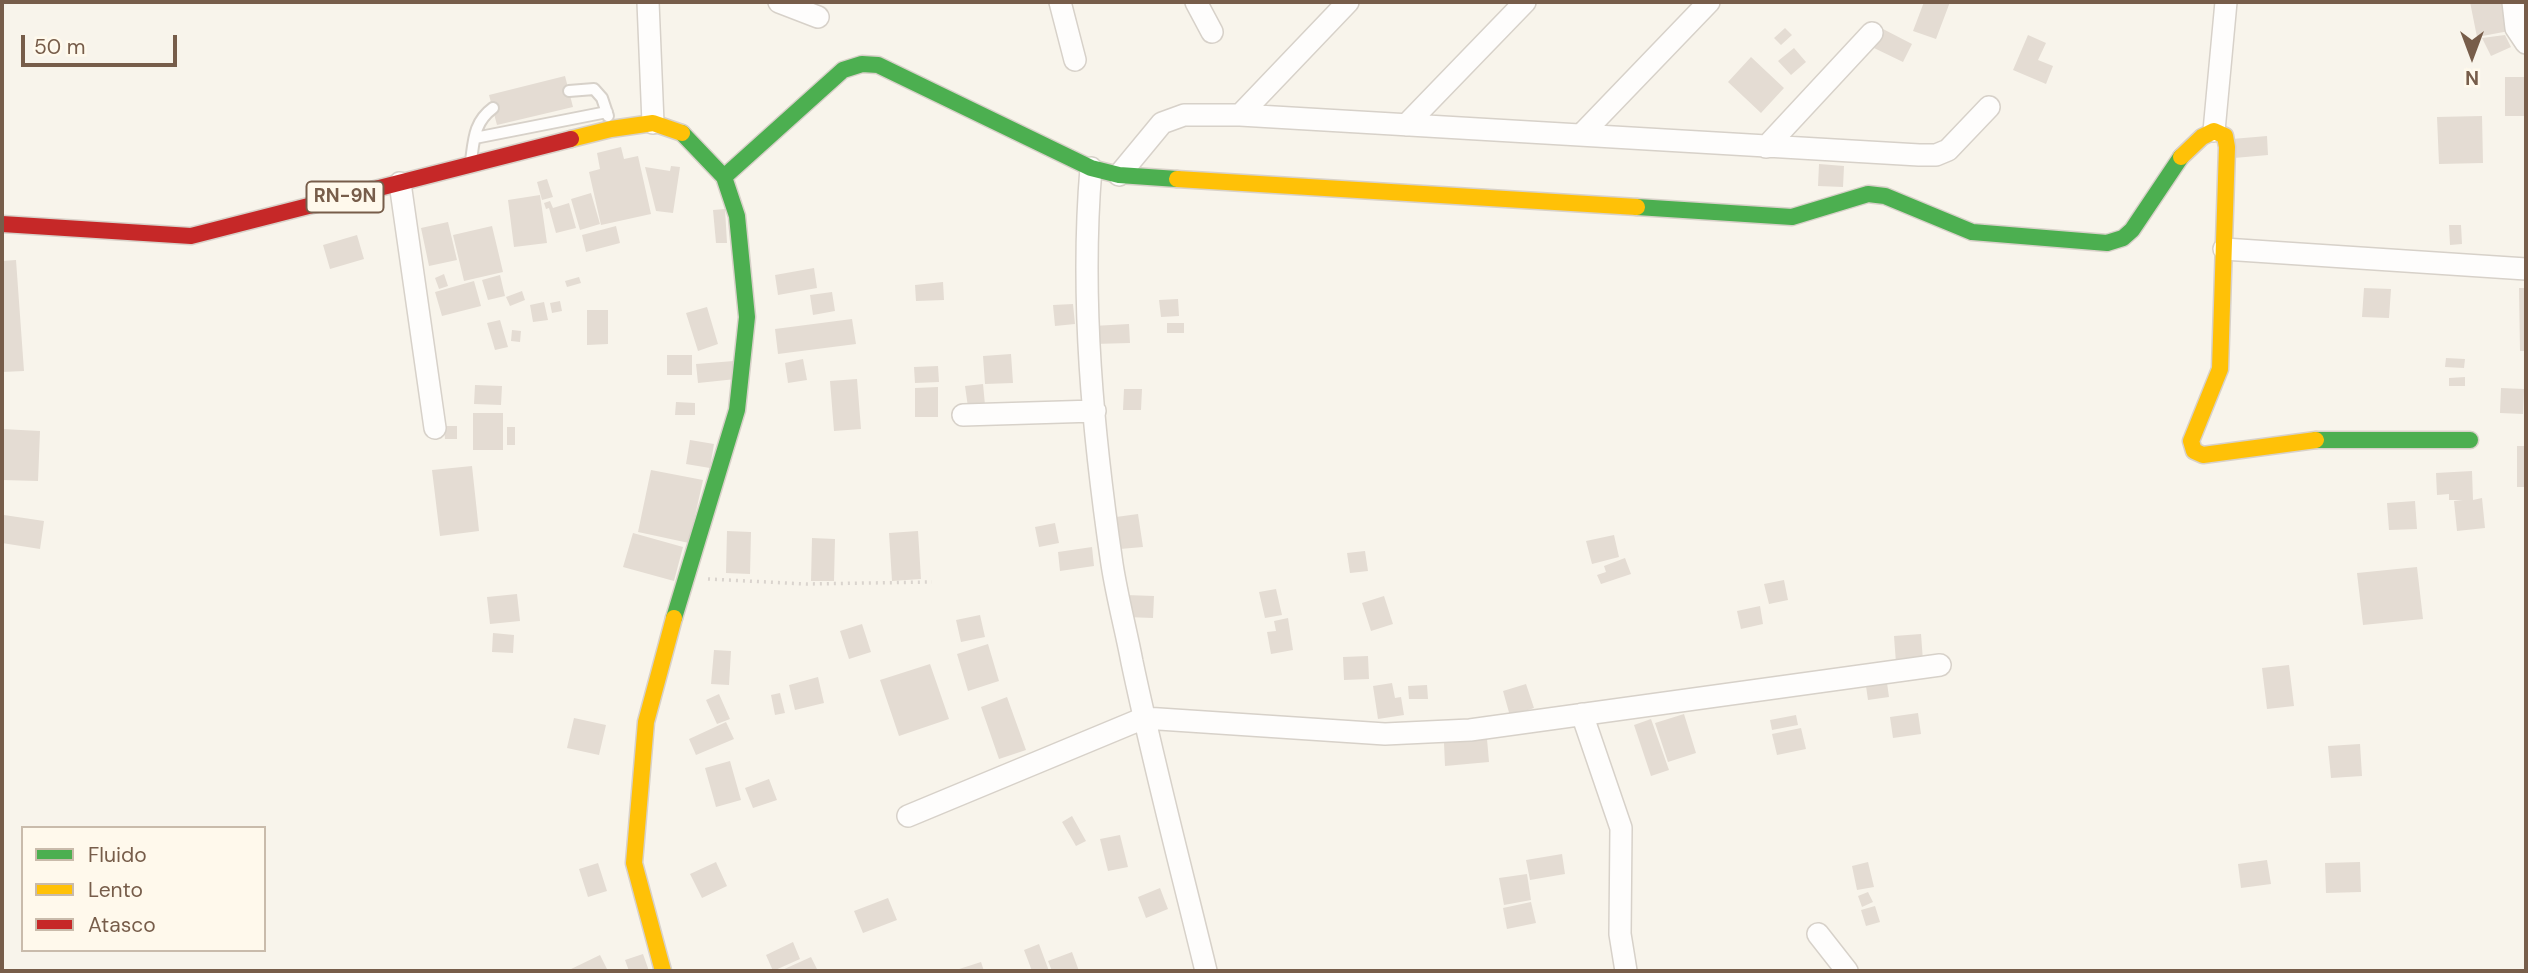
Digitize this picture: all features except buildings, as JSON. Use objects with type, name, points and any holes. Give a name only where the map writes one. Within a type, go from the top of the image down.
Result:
[{"type":"street","points":[[648,2],[653,123]]},
{"type":"street","points":[[779,2],[818,17]]},
{"type":"street","points":[[1060,2],[1075,60]]},
{"type":"street","points":[[1196,2],[1212,32]]},
{"type":"street","points":[[1240,115],[1349,2]]},
{"type":"street","points":[[1406,125],[1525,2]]},
{"type":"street","points":[[1581,135],[1709,2]]},
{"type":"street","points":[[2214,131],[2226,2]]},
{"type":"street","points":[[2513,2],[2516,28],[2526,43]]},
{"type":"street","points":[[1766,146],[1872,33]]},
{"type":"street","points":[[724,177],[843,70],[862,64],[878,65],[1091,168],[1119,175],[1792,217],[1868,194],[1885,196],[1972,232],[2107,243],[2123,238],[2132,230],[2187,148],[2204,134],[2214,131],[2225,136],[2227,147],[2220,369],[2191,441],[2194,451],[2203,455],[2322,439],[2470,440]]},
{"type":"street","points":[[1119,175],[1162,123],[1184,115],[1240,115],[1936,155],[1948,150],[1989,107]]},
{"type":"street","name":"RN-9N","points":[[2,224],[191,236],[611,129],[653,123],[682,133],[724,177],[737,216],[747,317],[737,410],[685,578],[646,722],[634,863],[663,971]]},
{"type":"street","points":[[1091,168],[1087,222],[1087,302],[1095,411],[1112,565],[1144,718],[1206,971]]},
{"type":"street","points":[[400,183],[435,428]]},
{"type":"street","points":[[2224,249],[2526,269]]},
{"type":"street","points":[[963,415],[1095,411]]},
{"type":"street","points":[[908,816],[1144,718],[1385,734],[1470,730],[1940,665]]},
{"type":"street","points":[[1582,714],[1621,828],[1620,934],[1626,971]]},
{"type":"street","points":[[1818,934],[1847,971]]},
{"type":"lane","points":[[569,91],[594,89],[602,98],[611,129]]},
{"type":"lane","points":[[471,164],[481,117],[493,108]]},
{"type":"lane","points":[[475,138],[607,112]]},
{"type":"path","points":[[685,578],[806,584],[932,582]]},
{"type":"traffic: fast","points":[[724,177],[843,70],[862,64],[878,65],[1091,168],[1119,175],[1177,179]]},
{"type":"traffic: fast","points":[[674,618],[737,410],[747,317],[737,216],[724,177],[682,133]]},
{"type":"traffic: fast","points":[[1637,207],[1792,217],[1868,194],[1885,196],[1972,232],[2107,243],[2123,238],[2132,230],[2181,157]]},
{"type":"traffic: fast","points":[[2316,440],[2470,440]]},
{"type":"traffic: slow","points":[[571,139],[611,129],[653,123],[682,133]]},
{"type":"traffic: slow","points":[[2181,157],[2202,137],[2214,131],[2225,136],[2227,147],[2220,369],[2191,441],[2194,451],[2203,455],[2316,440]]},
{"type":"traffic: slow","points":[[1177,179],[1637,207]]},
{"type":"traffic: slow","points":[[663,971],[634,863],[646,722],[674,618]]},
{"type":"traffic: jam","points":[[2,224],[191,236],[571,139]]}]
